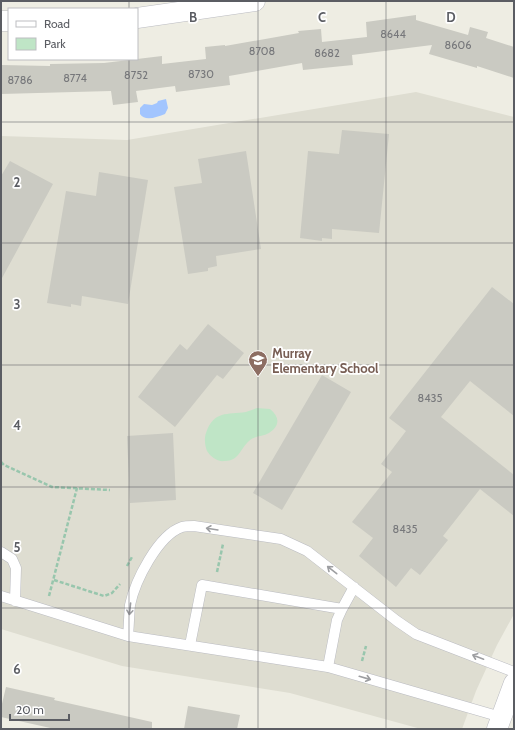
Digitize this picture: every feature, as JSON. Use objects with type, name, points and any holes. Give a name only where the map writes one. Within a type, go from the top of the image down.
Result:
[{"type":"street","points":[[138,18],[255,1]]},
{"type":"street","points":[[499,723],[514,682]]},
{"type":"lane","points":[[128,636],[130,604],[136,585],[145,566],[160,544],[171,534],[182,527],[194,526],[281,539],[307,551],[416,634],[514,672]]},
{"type":"lane","points":[[1,552],[12,558],[16,568],[15,600]]},
{"type":"lane","points":[[190,645],[202,585],[342,609]]},
{"type":"lane","points":[[328,667],[337,620],[354,587]]},
{"type":"lane","points":[[1,596],[128,636],[328,667],[499,723]]},
{"type":"path","points":[[1,462],[4,465],[52,487],[110,490]]},
{"type":"path","points":[[77,488],[54,580],[104,596],[112,593],[120,584],[122,578]]},
{"type":"path","points":[[214,587],[226,531]]},
{"type":"path","points":[[124,572],[133,554]]},
{"type":"shaded area","name":"Murray Elementary School","points":[[416,92],[514,117],[514,614],[497,645],[476,691],[462,729],[421,729],[290,693],[122,666],[1,629],[1,136],[127,140]]},
{"type":"green space","points":[[257,408],[270,409],[276,415],[277,424],[273,430],[269,433],[251,439],[233,459],[219,461],[214,459],[207,451],[205,442],[206,433],[213,420],[222,415],[246,412]]},
{"type":"water","points":[[166,99],[168,108],[165,114],[145,118],[140,114],[140,108],[144,104],[152,105],[158,101]]},
{"type":"building","points":[[416,15],[416,20],[468,35],[470,27],[488,32],[486,38],[514,47],[514,78],[477,66],[477,68],[429,54],[432,45],[352,55],[353,65],[303,70],[302,63],[229,76],[230,85],[176,92],[175,86],[136,91],[138,102],[113,105],[111,91],[1,94],[1,65],[50,66],[50,64],[104,63],[162,56],[162,64],[206,59],[205,47],[225,46],[299,33],[298,31],[321,29],[322,42],[367,37],[366,22]]},
{"type":"building","points":[[342,130],[389,134],[379,233],[332,229],[332,239],[322,238],[322,241],[300,238],[308,151],[339,154]]},
{"type":"building","points":[[246,151],[261,249],[216,256],[217,266],[208,268],[208,271],[188,274],[174,187],[202,183],[198,159]]},
{"type":"building","points":[[10,161],[53,184],[1,280],[1,176]]},
{"type":"building","points":[[99,172],[148,180],[128,304],[82,296],[81,306],[71,304],[71,307],[47,303],[66,191],[96,196]]},
{"type":"building","points":[[492,287],[514,304],[514,416],[470,381],[441,417],[514,475],[514,516],[480,489],[443,536],[448,540],[420,575],[411,568],[396,587],[359,556],[373,538],[352,522],[392,472],[381,464],[406,431],[389,418]]},
{"type":"building","points":[[208,324],[244,353],[223,379],[217,375],[175,427],[138,397],[180,344],[187,350]]},
{"type":"building","points":[[322,375],[351,392],[282,510],[253,493]]},
{"type":"building","points":[[173,433],[176,500],[130,503],[127,436]]},
{"type":"building","points":[[6,687],[55,698],[54,700],[152,722],[152,729],[55,729],[1,717],[1,708]]},
{"type":"building","points":[[188,706],[240,715],[237,729],[184,729]]},
{"type":"place","name":"Murray Elementary School","points":[[258,377]]}]
